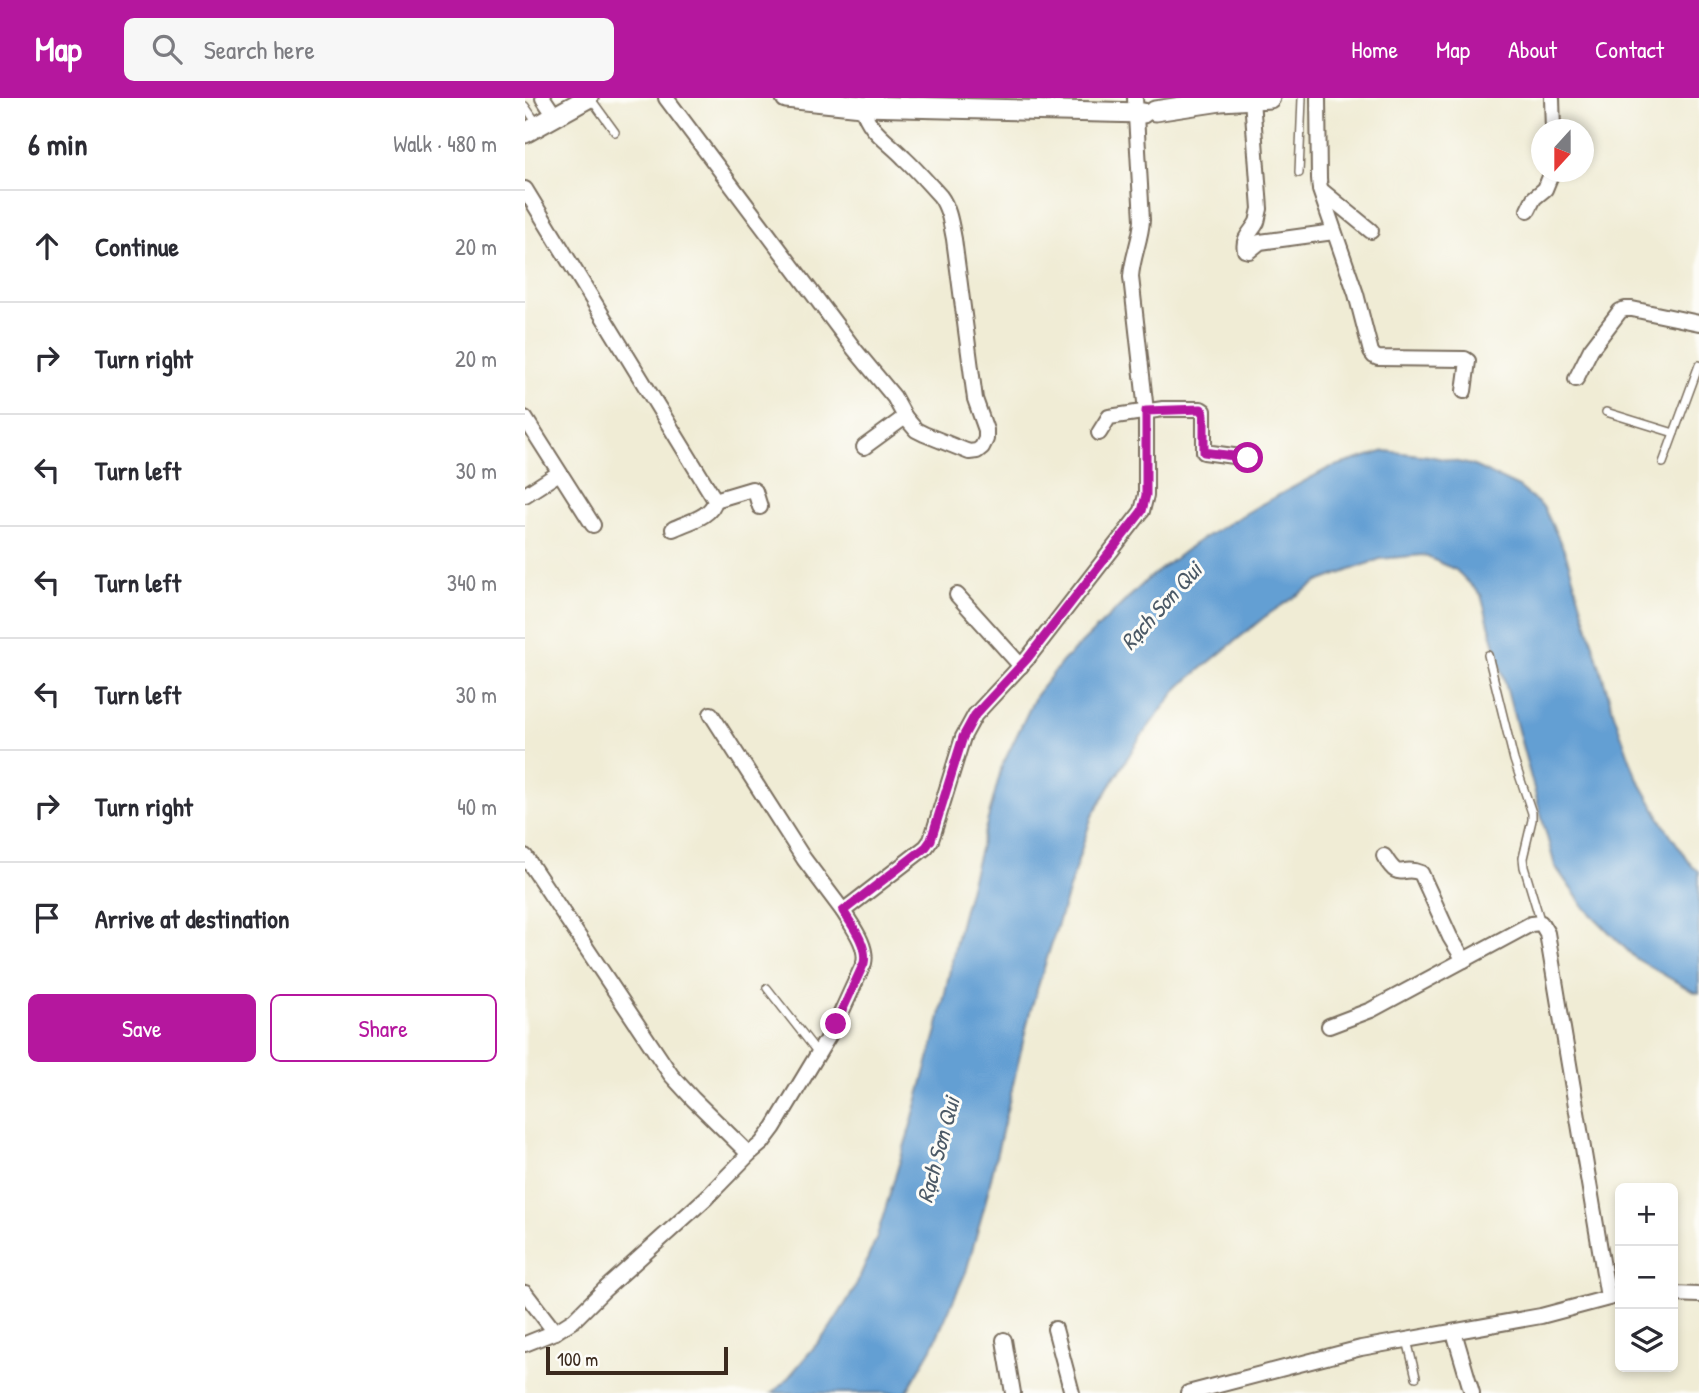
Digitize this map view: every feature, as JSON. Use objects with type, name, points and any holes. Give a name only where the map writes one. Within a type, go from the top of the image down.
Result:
[{"type":"street","points":[[539,125],[543,98]]},
{"type":"street","points":[[539,125],[590,98]]},
{"type":"street","points":[[666,98],[855,350],[894,397],[916,430],[960,450],[977,451],[986,439],[986,430],[975,399],[954,239],[945,203],[904,158],[874,131],[862,106]]},
{"type":"street","points":[[1318,98],[1320,190],[1356,294],[1371,352],[1378,358],[1465,359],[1468,361],[1464,391]]},
{"type":"street","points":[[1552,98],[1553,119]]},
{"type":"street","points":[[797,99],[862,106],[1149,107],[1261,99],[1260,209],[1258,220],[1244,241],[1245,250],[1249,251],[1260,242],[1334,232]]},
{"type":"street","points":[[843,911],[926,847],[931,840],[963,737],[975,715],[1021,666],[1142,511],[1154,410],[1131,277],[1142,230],[1149,107]]},
{"type":"street","points":[[1528,210],[1548,182]]},
{"type":"street","points":[[525,189],[715,500],[708,513],[673,528]]},
{"type":"street","points":[[1320,190],[1371,231]]},
{"type":"street","points":[[1576,379],[1591,349],[1620,311],[1632,309],[1699,323]]},
{"type":"street","points":[[1099,433],[1109,417],[1154,410],[1201,409],[1204,415],[1204,452],[1248,458]]},
{"type":"street","points":[[865,447],[905,417]]},
{"type":"street","points":[[525,418],[593,525]]},
{"type":"street","points":[[525,495],[559,473]]},
{"type":"street","points":[[715,500],[752,489],[760,507]]},
{"type":"street","points":[[957,596],[1021,666]]},
{"type":"street","points":[[525,1344],[555,1332],[574,1320],[762,1143],[836,1024],[864,963],[864,948],[843,911],[804,859],[711,714]]},
{"type":"street","points":[[525,856],[671,1075],[749,1154]]},
{"type":"street","points":[[1384,856],[1396,872],[1417,870],[1421,873],[1450,937],[1464,960]]},
{"type":"street","points":[[1188,1393],[1226,1388],[1361,1348],[1541,1316],[1614,1296],[1550,945],[1541,923],[1531,925],[1371,1010],[1329,1026]]},
{"type":"street","points":[[525,1293],[555,1332]]},
{"type":"street","points":[[1678,1294],[1699,1295]]},
{"type":"street","points":[[1055,1329],[1072,1393]]},
{"type":"street","points":[[1454,1332],[1472,1393]]},
{"type":"street","points":[[1004,1340],[1013,1393]]},
{"type":"lane","points":[[590,98],[615,132]]},
{"type":"lane","points":[[1299,173],[1301,98]]},
{"type":"lane","points":[[525,106],[539,125]]},
{"type":"lane","points":[[1663,463],[1699,365]]},
{"type":"lane","points":[[1606,412],[1674,433]]},
{"type":"lane","points":[[1488,655],[1514,760],[1532,813],[1523,858],[1541,923]]},
{"type":"lane","points":[[767,988],[819,1053]]},
{"type":"lane","points":[[1407,1339],[1416,1377]]},
{"type":"water","name":"Rạch Sơn Qui","points":[[1385,451],[1472,465],[1519,487],[1544,508],[1566,554],[1614,714],[1636,776],[1664,825],[1692,866],[1699,871],[1699,993],[1635,958],[1584,907],[1555,866],[1481,595],[1456,570],[1423,555],[1380,559],[1318,582],[1267,615],[1179,687],[1139,739],[1092,816],[1030,1012],[984,1208],[966,1272],[932,1348],[906,1393],[772,1393],[828,1331],[854,1290],[876,1239],[937,1030],[959,928],[1002,766],[1036,695],[1063,661],[1148,579],[1195,543],[1329,468]]},
{"type":"route","points":[[836,1024],[865,956],[864,948],[843,911],[926,847],[931,840],[963,737],[975,715],[1027,659],[1142,511],[1146,495],[1146,411],[1201,409],[1204,415],[1204,452],[1248,458]]}]
